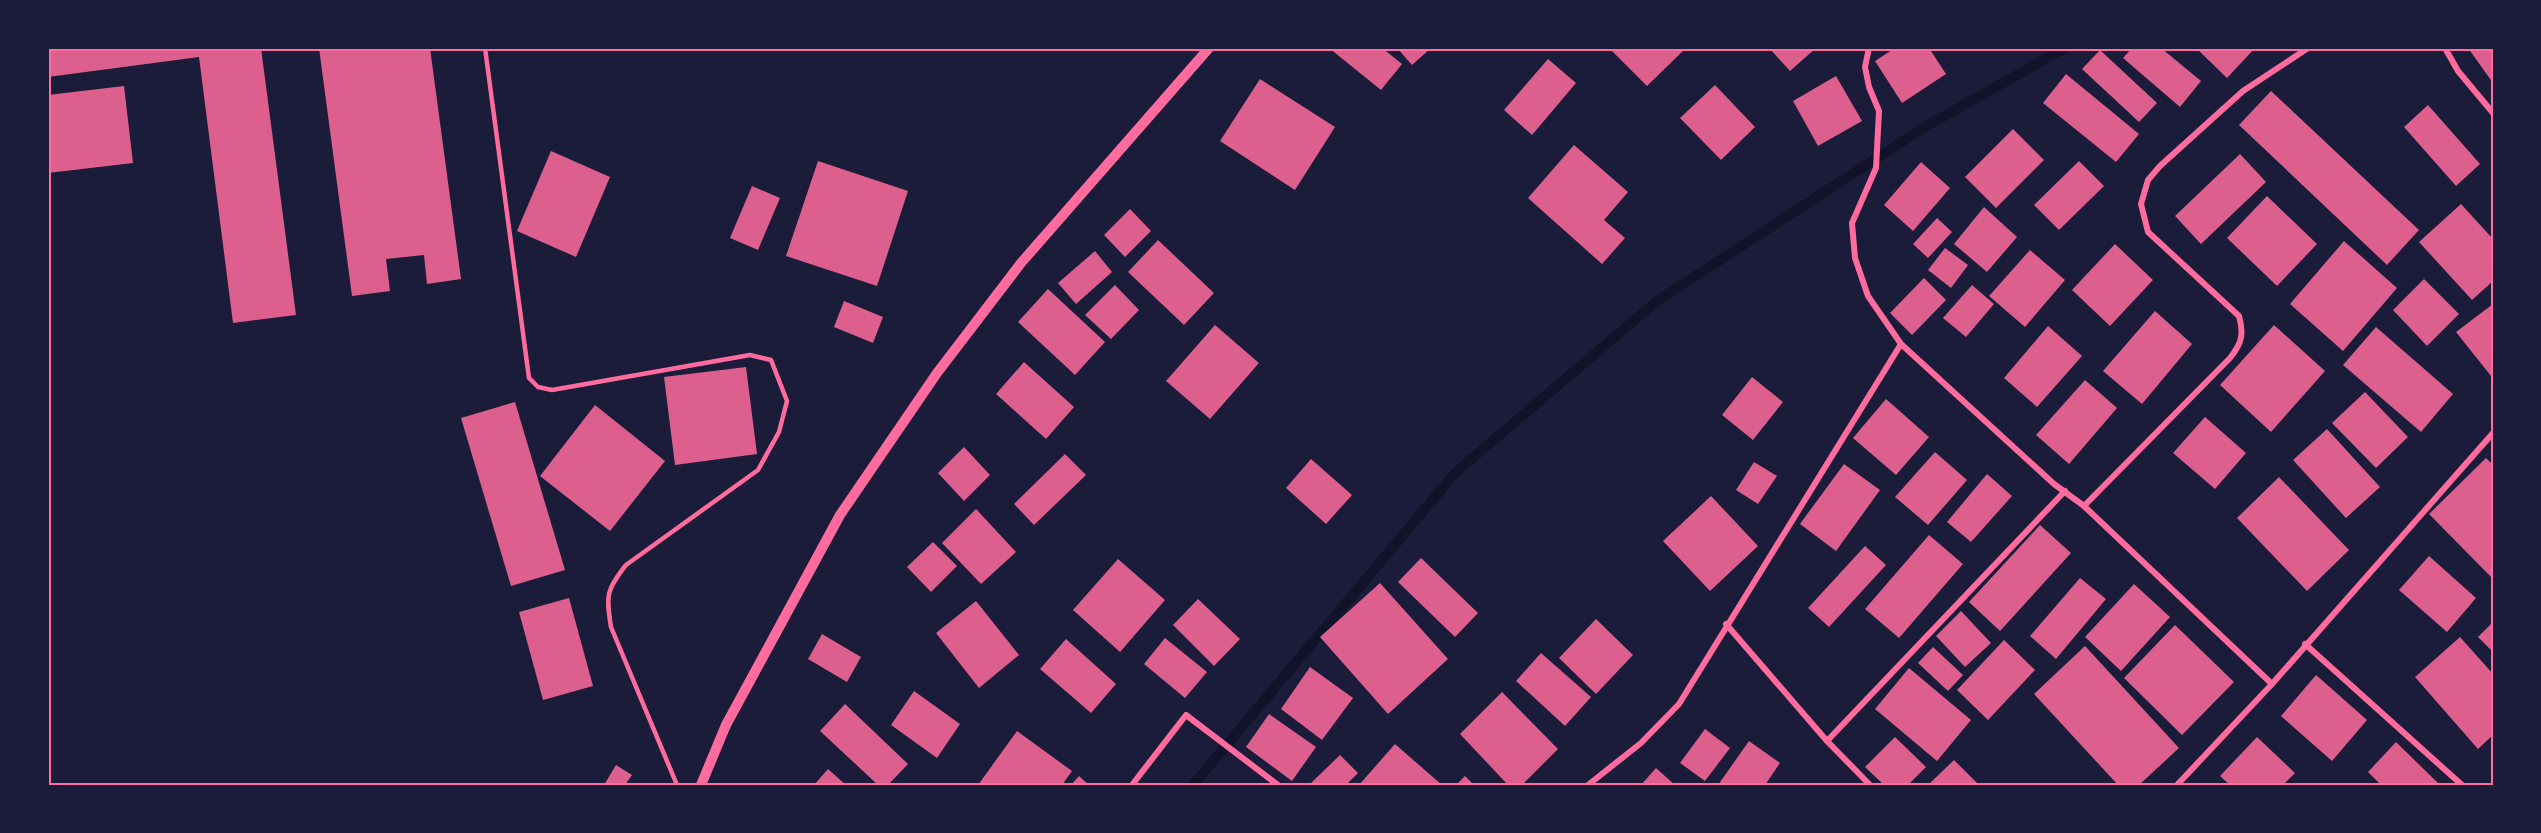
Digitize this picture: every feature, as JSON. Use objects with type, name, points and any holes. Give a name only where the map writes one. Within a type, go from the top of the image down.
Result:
[{"type":"street","points":[[701,785],[726,725],[840,515],[937,373],[1021,263],[1209,48]]},
{"type":"street","points":[[1869,48],[1865,67],[1869,87],[1879,111],[1875,168],[1852,223],[1855,258],[1868,296],[1901,344],[2065,492],[2084,506],[2272,684]]},
{"type":"street","points":[[2084,506],[2230,358],[2240,345],[2243,331],[2239,316],[2148,232],[2141,204],[2148,180],[2160,166],[2244,91],[2308,48]]},
{"type":"street","points":[[2445,48],[2458,71],[2493,113]]},
{"type":"street","points":[[1588,785],[1641,743],[1679,704],[1726,624],[1901,344]]},
{"type":"street","points":[[2177,785],[2272,684],[2493,433]]},
{"type":"street","points":[[1827,741],[2065,492]]},
{"type":"street","points":[[1726,624],[1827,741],[1870,785]]},
{"type":"street","points":[[2305,644],[2462,785]]},
{"type":"street","points":[[1132,785],[1186,715],[1278,785]]},
{"type":"lane","points":[[485,48],[529,378],[538,387],[552,390],[750,355],[771,360],[787,402],[779,432],[758,470],[626,566],[610,585],[606,600],[611,627],[676,785]]},
{"type":"building","points":[[48,48],[261,48],[296,315],[233,323],[199,57],[48,77]]},
{"type":"building","points":[[319,48],[430,48],[461,279],[427,284],[424,255],[386,259],[390,291],[352,296]]},
{"type":"building","points":[[1329,48],[1382,48],[1402,64],[1381,90]]},
{"type":"building","points":[[1397,48],[1431,48],[1412,65]]},
{"type":"building","points":[[1609,48],[1686,48],[1647,86]]},
{"type":"building","points":[[1769,48],[1816,48],[1790,71]]},
{"type":"building","points":[[1895,48],[1929,48],[1946,74],[1902,103],[1875,61]]},
{"type":"building","points":[[2132,48],[2161,48],[2201,81],[2180,107],[2123,58]]},
{"type":"building","points":[[2196,48],[2255,48],[2227,78]]},
{"type":"building","points":[[2468,48],[2493,48],[2493,83]]},
{"type":"building","points":[[2100,50],[2157,103],[2139,122],[2082,69]]},
{"type":"building","points":[[1548,59],[1576,83],[1532,135],[1504,110]]},
{"type":"building","points":[[2066,74],[2139,134],[2116,162],[2043,103]]},
{"type":"building","points":[[1836,76],[1862,121],[1818,146],[1793,101]]},
{"type":"building","points":[[1260,79],[1335,127],[1295,190],[1220,141]]},
{"type":"building","points":[[1715,85],[1755,127],[1721,160],[1680,118]]},
{"type":"building","points":[[124,86],[133,163],[48,173],[48,95]]},
{"type":"building","points":[[2271,91],[2419,230],[2387,265],[2239,125]]},
{"type":"building","points":[[2428,105],[2480,164],[2456,186],[2404,127]]},
{"type":"building","points":[[2013,129],[2044,160],[1996,208],[1965,177]]},
{"type":"building","points":[[1574,145],[1628,192],[1604,220],[1625,238],[1602,264],[1528,198]]},
{"type":"building","points":[[551,151],[610,177],[576,257],[517,231]]},
{"type":"building","points":[[2240,154],[2266,182],[2201,244],[2175,216]]},
{"type":"building","points":[[818,161],[908,191],[877,286],[786,256]]},
{"type":"building","points":[[2079,161],[2104,186],[2059,230],[2034,205]]},
{"type":"building","points":[[1921,162],[1950,188],[1913,231],[1884,205]]},
{"type":"building","points":[[752,186],[780,198],[758,250],[730,238]]},
{"type":"building","points":[[2267,196],[2317,244],[2277,286],[2227,238]]},
{"type":"building","points":[[2461,204],[2493,239],[2493,281],[2472,300],[2419,242]]},
{"type":"building","points":[[1984,207],[2017,237],[1987,272],[1954,244]]},
{"type":"building","points":[[1130,209],[1151,231],[1125,257],[1104,235]]},
{"type":"building","points":[[1937,218],[1952,232],[1928,258],[1913,244]]},
{"type":"building","points":[[1158,240],[1214,293],[1184,325],[1128,272]]},
{"type":"building","points":[[2344,241],[2397,288],[2343,351],[2290,304]]},
{"type":"building","points":[[2115,244],[2153,280],[2110,326],[2072,290]]},
{"type":"building","points":[[1945,248],[1968,265],[1951,288],[1928,270]]},
{"type":"building","points":[[2030,250],[2065,280],[2025,327],[1989,296]]},
{"type":"building","points":[[1095,251],[1112,272],[1076,304],[1058,283]]},
{"type":"building","points":[[1924,278],[1946,300],[1912,335],[1890,313]]},
{"type":"building","points":[[2424,279],[2459,314],[2427,346],[2393,310]]},
{"type":"building","points":[[1115,285],[1139,310],[1111,339],[1085,315]]},
{"type":"building","points":[[1972,285],[1994,304],[1966,337],[1943,318]]},
{"type":"building","points":[[1048,289],[1105,342],[1075,375],[1018,322]]},
{"type":"building","points":[[844,301],[883,317],[873,343],[834,327]]},
{"type":"building","points":[[2493,304],[2493,375],[2491,376],[2456,332]]},
{"type":"building","points":[[2155,311],[2192,344],[2142,404],[2103,371]]},
{"type":"building","points":[[1215,325],[1259,363],[1210,419],[1166,381]]},
{"type":"building","points":[[2274,325],[2325,371],[2271,432],[2220,385]]},
{"type":"building","points":[[2048,326],[2082,356],[2037,407],[2004,378]]},
{"type":"building","points":[[2376,327],[2453,394],[2421,432],[2343,365]]},
{"type":"building","points":[[1024,362],[1074,407],[1046,439],[996,394]]},
{"type":"building","points":[[746,367],[757,454],[675,465],[664,377]]},
{"type":"building","points":[[1752,377],[1783,402],[1753,440],[1722,415]]},
{"type":"building","points":[[2085,380],[2117,408],[2069,464],[2036,435]]},
{"type":"building","points":[[2365,392],[2408,437],[2376,468],[2332,423]]},
{"type":"building","points":[[1886,399],[1929,437],[1896,475],[1853,438]]},
{"type":"building","points":[[515,402],[565,570],[511,586],[461,418]]},
{"type":"building","points":[[595,405],[665,461],[610,531],[540,476]]},
{"type":"building","points":[[2205,417],[2246,453],[2215,489],[2173,453]]},
{"type":"building","points":[[2327,429],[2380,487],[2346,518],[2293,460]]},
{"type":"building","points":[[964,447],[990,475],[964,501],[938,473]]},
{"type":"building","points":[[1935,452],[1967,480],[1928,525],[1895,497]]},
{"type":"building","points":[[1065,454],[1086,475],[1034,525],[1014,504]]},
{"type":"building","points":[[2486,458],[2493,465],[2493,579],[2429,514]]},
{"type":"building","points":[[1311,459],[1352,495],[1326,524],[1286,488]]},
{"type":"building","points":[[1754,462],[1777,476],[1758,504],[1736,490]]},
{"type":"building","points":[[1844,464],[1880,490],[1836,551],[1800,524]]},
{"type":"building","points":[[1987,474],[2012,496],[1971,542],[1947,522]]},
{"type":"building","points":[[2279,477],[2349,550],[2307,591],[2237,518]]},
{"type":"building","points":[[1711,496],[1758,546],[1710,591],[1663,541]]},
{"type":"building","points":[[976,509],[1016,552],[981,584],[942,543]]},
{"type":"building","points":[[2040,525],[2071,553],[2000,631],[1969,602]]},
{"type":"building","points":[[1929,535],[1963,564],[1899,638],[1865,609]]},
{"type":"building","points":[[933,542],[957,566],[931,592],[907,567]]},
{"type":"building","points":[[1865,546],[1886,565],[1829,627],[1808,608]]},
{"type":"building","points":[[2429,556],[2476,598],[2447,632],[2399,590]]},
{"type":"building","points":[[1421,558],[1478,613],[1455,637],[1398,582]]},
{"type":"building","points":[[1118,559],[1165,600],[1120,652],[1073,610]]},
{"type":"building","points":[[2080,578],[2106,599],[2056,659],[2030,636]]},
{"type":"building","points":[[1380,583],[1448,659],[1388,714],[1320,637]]},
{"type":"building","points":[[2134,584],[2170,617],[2121,671],[2085,637]]},
{"type":"building","points":[[569,598],[593,686],[543,700],[519,612]]},
{"type":"building","points":[[1198,599],[1240,639],[1214,666],[1173,625]]},
{"type":"building","points":[[976,601],[1019,655],[979,688],[936,633]]},
{"type":"building","points":[[1961,611],[1991,643],[1965,667],[1936,636]]},
{"type":"building","points":[[1596,619],[1633,655],[1596,694],[1559,658]]},
{"type":"building","points":[[2493,622],[2493,652],[2478,637]]},
{"type":"building","points":[[2175,625],[2234,682],[2182,735],[2124,678]]},
{"type":"building","points":[[822,634],[861,657],[847,682],[808,659]]},
{"type":"building","points":[[2460,637],[2493,674],[2493,735],[2478,749],[2415,677]]},
{"type":"building","points":[[1165,638],[1207,672],[1185,698],[1144,664]]},
{"type":"building","points":[[1066,639],[1116,684],[1091,713],[1040,669]]},
{"type":"building","points":[[2004,640],[2035,670],[1988,720],[1957,690]]},
{"type":"building","points":[[2085,646],[2179,748],[2139,785],[2118,785],[2034,694]]},
{"type":"building","points":[[1933,647],[1963,675],[1948,691],[1918,663]]},
{"type":"building","points":[[1541,653],[1591,697],[1565,726],[1516,681]]},
{"type":"building","points":[[1310,667],[1353,698],[1322,740],[1281,709]]},
{"type":"building","points":[[1909,668],[1971,720],[1937,761],[1875,709]]},
{"type":"building","points":[[2316,675],[2367,720],[2332,761],[2281,716]]},
{"type":"building","points":[[914,691],[960,724],[937,758],[891,725]]},
{"type":"building","points":[[1502,692],[1558,749],[1522,785],[1508,785],[1460,734]]},
{"type":"building","points":[[845,704],[908,764],[888,785],[878,785],[820,731]]},
{"type":"building","points":[[1269,714],[1316,747],[1292,781],[1246,747]]},
{"type":"building","points":[[1705,729],[1730,748],[1705,781],[1680,763]]},
{"type":"building","points":[[1017,731],[1072,771],[1062,785],[978,785]]},
{"type":"building","points":[[1895,737],[1926,767],[1908,785],[1884,785],[1865,767]]},
{"type":"building","points":[[2257,737],[2295,773],[2283,785],[2230,785],[2220,776]]},
{"type":"building","points":[[1749,741],[1780,763],[1765,785],[1718,785]]},
{"type":"building","points":[[2396,742],[2440,785],[2381,785],[2368,772]]},
{"type":"building","points":[[1395,744],[1442,785],[1359,785]]},
{"type":"building","points":[[1340,755],[1358,773],[1346,785],[1309,785]]},
{"type":"building","points":[[1954,760],[1979,785],[1928,785]]},
{"type":"building","points":[[616,765],[632,775],[625,785],[604,785]]},
{"type":"building","points":[[1656,768],[1675,785],[1641,785]]},
{"type":"building","points":[[828,769],[846,785],[814,785]]},
{"type":"building","points":[[1079,776],[1089,785],[1071,785]]},
{"type":"building","points":[[1465,776],[1474,785],[1456,785]]},
{"type":"waterway","points":[[1193,785],[1456,472],[1657,301],[1923,128],[2065,48]]}]
